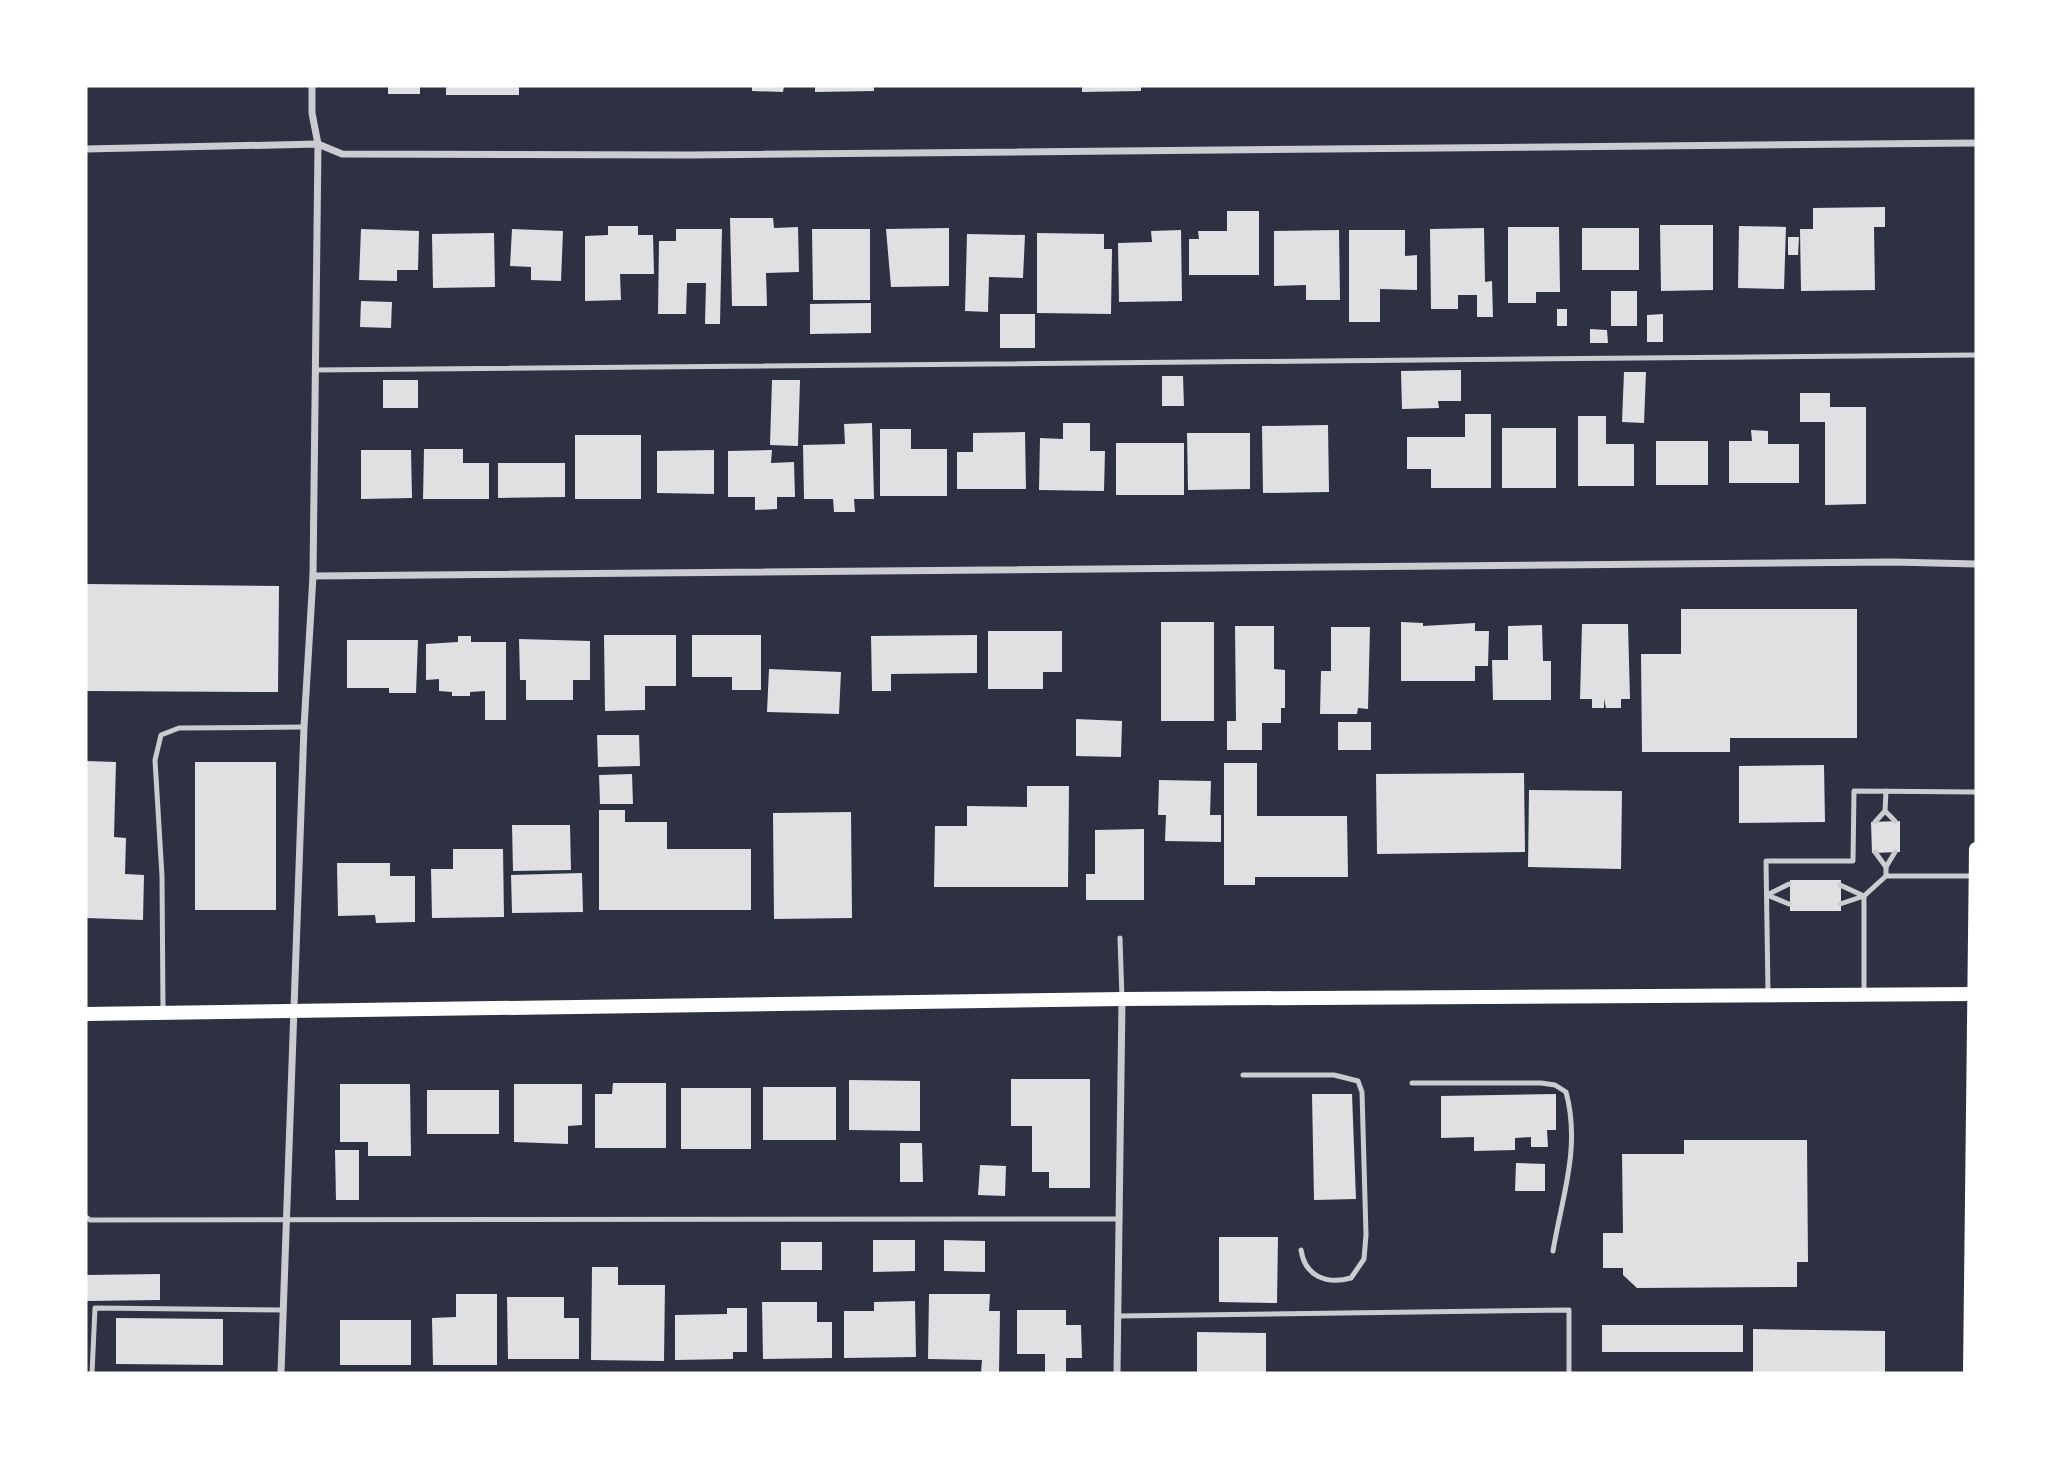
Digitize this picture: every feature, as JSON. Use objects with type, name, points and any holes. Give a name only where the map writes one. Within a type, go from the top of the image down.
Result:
[{"type":"main road","points":[[1970,1373],[1976,849]]},
{"type":"main road","points":[[86,1014],[1122,999],[1975,994]]},
{"type":"street","points":[[281,1373],[304,727],[313,576],[318,144],[312,113],[312,86]]},
{"type":"street","points":[[86,149],[318,144],[342,155],[691,155],[1976,143]]},
{"type":"street","points":[[313,576],[1976,564]]},
{"type":"street","points":[[1117,1373],[1122,999]]},
{"type":"lane","points":[[314,370],[1976,355]]},
{"type":"lane","points":[[163,1014],[163,942],[155,760],[161,735],[179,728],[304,727]]},
{"type":"lane","points":[[1768,995],[1766,861],[1853,861],[1854,791],[1976,792]]},
{"type":"lane","points":[[1875,822],[1885,811],[1886,791]]},
{"type":"lane","points":[[1885,811],[1895,821]]},
{"type":"lane","points":[[1875,852],[1886,867]]},
{"type":"lane","points":[[1886,876],[1886,867],[1895,852]]},
{"type":"lane","points":[[1840,904],[1864,896],[1886,876],[1976,876]]},
{"type":"lane","points":[[1767,895],[1789,884]]},
{"type":"lane","points":[[1840,885],[1864,896]]},
{"type":"lane","points":[[1767,895],[1789,904]]},
{"type":"lane","points":[[1864,896],[1864,994]]},
{"type":"lane","points":[[1120,938],[1122,999]]},
{"type":"lane","points":[[1244,1075],[1334,1075],[1358,1081],[1362,1105],[1366,1235],[1364,1259],[1352,1278],[1331,1280],[1308,1271],[1303,1264],[1301,1250]]},
{"type":"lane","points":[[1412,1083],[1541,1083],[1555,1085],[1566,1092],[1572,1123],[1570,1180],[1560,1208],[1553,1251]]},
{"type":"lane","points":[[86,1217],[90,1220],[286,1221],[1120,1219]]},
{"type":"lane","points":[[92,1373],[95,1308],[283,1310]]},
{"type":"lane","points":[[1118,1316],[1569,1310],[1569,1373]]},
{"type":"building","points":[[388,86],[420,86],[420,94],[388,94]]},
{"type":"building","points":[[446,86],[519,86],[519,95],[446,95]]},
{"type":"building","points":[[752,86],[784,86],[783,92],[752,91]]},
{"type":"building","points":[[815,86],[874,86],[874,91],[815,92]]},
{"type":"building","points":[[1082,86],[1141,86],[1141,91],[1082,92]]},
{"type":"building","points":[[1885,207],[1885,227],[1874,227],[1875,290],[1801,291],[1800,229],[1813,229],[1813,208]]},
{"type":"building","points":[[1227,211],[1259,211],[1259,275],[1189,275],[1189,239],[1199,239],[1198,231],[1227,231]]},
{"type":"building","points":[[730,218],[773,218],[774,228],[798,227],[799,272],[766,273],[767,306],[732,306]]},
{"type":"building","points":[[1660,225],[1713,225],[1713,290],[1661,291]]},
{"type":"building","points":[[608,226],[638,226],[638,235],[653,235],[654,274],[620,274],[621,300],[585,301],[585,236],[608,235]]},
{"type":"building","points":[[1739,226],[1786,227],[1784,289],[1738,288]]},
{"type":"building","points":[[1508,227],[1559,227],[1560,292],[1536,292],[1536,303],[1508,303]]},
{"type":"building","points":[[949,228],[949,286],[891,287],[886,229]]},
{"type":"building","points":[[1484,228],[1485,282],[1492,281],[1493,317],[1477,317],[1477,295],[1458,295],[1458,309],[1431,309],[1430,229]]},
{"type":"building","points":[[1582,228],[1639,228],[1639,270],[1582,270]]},
{"type":"building","points":[[361,229],[419,231],[418,270],[397,270],[397,281],[359,280]]},
{"type":"building","points":[[512,229],[563,231],[561,281],[531,280],[531,267],[510,266]]},
{"type":"building","points":[[676,229],[722,229],[720,324],[705,324],[706,283],[687,283],[686,314],[658,314],[659,241],[676,241]]},
{"type":"building","points":[[812,229],[870,229],[870,300],[813,300]]},
{"type":"building","points":[[1181,230],[1182,301],[1119,302],[1118,243],[1152,242],[1151,231]]},
{"type":"building","points":[[1339,230],[1340,300],[1306,300],[1306,285],[1274,286],[1274,231]]},
{"type":"building","points":[[1349,230],[1405,230],[1405,256],[1417,255],[1417,290],[1380,289],[1380,322],[1349,322]]},
{"type":"building","points":[[494,233],[495,287],[433,288],[432,234]]},
{"type":"building","points":[[1037,233],[1104,234],[1104,249],[1112,249],[1111,314],[1037,313]]},
{"type":"building","points":[[967,234],[1025,235],[1023,278],[989,277],[988,312],[965,311]]},
{"type":"building","points":[[1788,237],[1799,237],[1798,255],[1788,255]]},
{"type":"building","points":[[1611,291],[1637,291],[1637,326],[1611,326]]},
{"type":"building","points":[[361,301],[392,302],[391,328],[360,327]]},
{"type":"building","points":[[871,303],[871,333],[810,334],[810,304]]},
{"type":"building","points":[[1557,309],[1567,309],[1567,326],[1557,326]]},
{"type":"building","points":[[1000,314],[1035,314],[1035,348],[1000,348]]},
{"type":"building","points":[[1663,314],[1663,342],[1647,342],[1647,315]]},
{"type":"building","points":[[1590,329],[1607,330],[1608,343],[1590,343]]},
{"type":"building","points":[[1461,370],[1461,401],[1438,401],[1439,408],[1402,409],[1401,371]]},
{"type":"building","points":[[1624,372],[1646,372],[1644,423],[1622,422]]},
{"type":"building","points":[[1162,376],[1183,376],[1184,406],[1162,406]]},
{"type":"building","points":[[383,380],[418,380],[418,408],[383,408]]},
{"type":"building","points":[[772,380],[800,380],[798,446],[770,445]]},
{"type":"building","points":[[1800,393],[1830,393],[1830,407],[1866,407],[1866,504],[1825,505],[1825,422],[1800,422]]},
{"type":"building","points":[[1465,414],[1491,414],[1491,488],[1431,488],[1431,469],[1407,469],[1407,437],[1465,437]]},
{"type":"building","points":[[1578,416],[1606,416],[1606,444],[1634,444],[1634,486],[1578,486]]},
{"type":"building","points":[[872,423],[874,499],[854,499],[855,512],[834,512],[833,499],[804,499],[803,445],[845,444],[844,424]]},
{"type":"building","points":[[1063,423],[1090,423],[1090,451],[1105,451],[1104,491],[1039,490],[1040,438],[1063,439]]},
{"type":"building","points":[[1328,425],[1329,492],[1263,493],[1262,426]]},
{"type":"building","points":[[1502,428],[1556,428],[1556,488],[1502,488]]},
{"type":"building","points":[[880,429],[911,429],[911,449],[947,449],[947,496],[880,496]]},
{"type":"building","points":[[1751,430],[1768,431],[1768,444],[1799,444],[1799,483],[1729,483],[1729,441],[1752,441]]},
{"type":"building","points":[[1025,432],[1026,489],[957,489],[957,452],[973,452],[973,433]]},
{"type":"building","points":[[1187,433],[1250,433],[1250,489],[1188,490]]},
{"type":"building","points":[[575,435],[641,435],[641,499],[575,499]]},
{"type":"building","points":[[1656,441],[1708,441],[1708,485],[1656,485]]},
{"type":"building","points":[[1116,443],[1184,443],[1184,495],[1116,495]]},
{"type":"building","points":[[424,449],[463,449],[463,463],[489,463],[489,499],[423,499]]},
{"type":"building","points":[[361,450],[411,450],[412,498],[361,499]]},
{"type":"building","points":[[714,450],[714,494],[657,493],[657,451]]},
{"type":"building","points":[[772,450],[771,463],[794,462],[795,497],[777,497],[777,509],[755,510],[755,497],[728,497],[728,451]]},
{"type":"building","points":[[498,463],[565,463],[565,497],[498,498]]},
{"type":"building","points":[[86,584],[279,586],[278,692],[86,691]]},
{"type":"building","points":[[1681,609],[1857,609],[1857,738],[1730,738],[1730,752],[1642,752],[1641,654],[1681,654]]},
{"type":"building","points":[[1161,622],[1214,622],[1214,721],[1161,721]]},
{"type":"building","points":[[1401,622],[1423,623],[1423,626],[1475,623],[1475,631],[1489,631],[1488,666],[1475,666],[1475,681],[1401,681]]},
{"type":"building","points":[[1582,624],[1628,624],[1630,699],[1621,699],[1621,708],[1606,708],[1604,699],[1604,708],[1592,708],[1592,699],[1580,699]]},
{"type":"building","points":[[1542,625],[1543,661],[1551,661],[1551,700],[1493,700],[1492,660],[1508,660],[1508,626]]},
{"type":"building","points":[[1235,626],[1274,626],[1274,669],[1285,670],[1285,708],[1281,708],[1281,723],[1262,723],[1262,750],[1227,750],[1227,721],[1236,721]]},
{"type":"building","points":[[1331,627],[1370,627],[1368,709],[1358,708],[1357,714],[1320,714],[1321,671],[1331,671]]},
{"type":"building","points":[[988,631],[1062,631],[1062,672],[1043,672],[1043,689],[988,689]]},
{"type":"building","points":[[604,635],[676,635],[676,686],[645,686],[645,710],[605,711]]},
{"type":"building","points":[[692,635],[761,635],[761,690],[732,690],[732,677],[692,677]]},
{"type":"building","points":[[977,635],[977,673],[891,674],[891,691],[872,691],[871,636]]},
{"type":"building","points":[[458,636],[471,636],[471,642],[506,642],[506,720],[485,720],[485,691],[470,692],[470,696],[452,696],[452,692],[439,691],[439,679],[426,680],[426,644],[458,642]]},
{"type":"building","points":[[519,639],[590,641],[590,680],[573,680],[573,700],[526,700],[526,680],[520,680]]},
{"type":"building","points":[[347,640],[418,640],[416,693],[389,693],[389,688],[347,688]]},
{"type":"building","points":[[769,669],[841,672],[839,714],[767,712]]},
{"type":"building","points":[[1076,719],[1122,721],[1121,757],[1076,756]]},
{"type":"building","points":[[1338,722],[1371,722],[1371,750],[1338,750]]},
{"type":"building","points":[[597,735],[639,735],[640,766],[598,767]]},
{"type":"building","points":[[86,761],[116,762],[114,837],[126,838],[125,874],[144,875],[143,920],[86,918]]},
{"type":"building","points":[[195,762],[276,762],[276,910],[195,910]]},
{"type":"building","points":[[1224,763],[1257,763],[1257,816],[1347,816],[1348,877],[1255,877],[1255,885],[1224,885]]},
{"type":"building","points":[[1824,765],[1825,822],[1739,823],[1739,766]]},
{"type":"building","points":[[1524,773],[1525,852],[1377,854],[1376,774]]},
{"type":"building","points":[[632,774],[633,804],[600,804],[599,775]]},
{"type":"building","points":[[1159,780],[1211,781],[1210,815],[1221,815],[1221,842],[1165,841],[1166,815],[1158,815]]},
{"type":"building","points":[[1027,786],[1069,786],[1068,887],[934,887],[935,826],[967,826],[967,806],[1027,807]]},
{"type":"building","points":[[1529,790],[1622,791],[1621,869],[1528,867]]},
{"type":"building","points":[[599,810],[625,810],[625,822],[667,822],[667,849],[751,849],[751,910],[599,910]]},
{"type":"building","points":[[851,812],[852,918],[774,919],[773,813]]},
{"type":"building","points":[[1900,821],[1900,852],[1872,853],[1871,822]]},
{"type":"building","points":[[512,825],[570,825],[571,870],[513,871]]},
{"type":"building","points":[[1144,829],[1144,900],[1086,900],[1086,874],[1095,874],[1095,830]]},
{"type":"building","points":[[453,849],[503,849],[504,917],[432,918],[431,869],[453,869]]},
{"type":"building","points":[[337,863],[390,863],[390,876],[415,876],[415,922],[376,923],[375,915],[338,916]]},
{"type":"building","points":[[582,873],[583,912],[512,913],[511,875]]},
{"type":"building","points":[[1790,880],[1841,880],[1841,911],[1790,911]]},
{"type":"building","points":[[1011,1079],[1090,1079],[1090,1188],[1049,1188],[1049,1172],[1032,1172],[1032,1126],[1011,1126]]},
{"type":"building","points":[[849,1080],[920,1081],[920,1131],[849,1130]]},
{"type":"building","points":[[613,1083],[666,1083],[666,1148],[595,1148],[595,1094],[612,1094]]},
{"type":"building","points":[[340,1084],[410,1084],[411,1156],[368,1156],[368,1142],[340,1142]]},
{"type":"building","points":[[514,1084],[582,1084],[582,1125],[568,1126],[568,1144],[514,1142]]},
{"type":"building","points":[[763,1087],[836,1087],[836,1140],[763,1140]]},
{"type":"building","points":[[681,1088],[751,1088],[751,1149],[681,1149]]},
{"type":"building","points":[[427,1090],[499,1090],[499,1134],[427,1134]]},
{"type":"building","points":[[1312,1094],[1352,1094],[1356,1199],[1314,1200]]},
{"type":"building","points":[[1556,1094],[1556,1130],[1547,1130],[1548,1147],[1531,1147],[1531,1137],[1515,1138],[1515,1150],[1474,1151],[1474,1137],[1441,1138],[1441,1096]]},
{"type":"building","points":[[1684,1140],[1807,1140],[1808,1262],[1797,1262],[1797,1287],[1637,1288],[1623,1275],[1623,1268],[1603,1268],[1603,1233],[1623,1233],[1622,1154],[1684,1154]]},
{"type":"building","points":[[900,1143],[922,1143],[923,1182],[900,1182]]},
{"type":"building","points":[[335,1150],[359,1150],[359,1200],[336,1200]]},
{"type":"building","points":[[1516,1163],[1545,1164],[1545,1191],[1515,1191]]},
{"type":"building","points":[[980,1165],[1006,1166],[1005,1196],[978,1195]]},
{"type":"building","points":[[1219,1237],[1278,1237],[1277,1303],[1219,1302]]},
{"type":"building","points":[[873,1240],[915,1240],[915,1271],[873,1272]]},
{"type":"building","points":[[944,1240],[985,1241],[985,1272],[944,1271]]},
{"type":"building","points":[[781,1242],[822,1242],[822,1270],[781,1270]]},
{"type":"building","points":[[592,1267],[618,1267],[618,1285],[665,1285],[664,1361],[591,1360]]},
{"type":"building","points":[[160,1274],[160,1300],[86,1301],[86,1275]]},
{"type":"building","points":[[456,1294],[497,1294],[497,1365],[433,1365],[432,1318],[456,1317]]},
{"type":"building","points":[[929,1294],[990,1294],[989,1311],[1000,1311],[999,1373],[981,1373],[982,1360],[928,1359]]},
{"type":"building","points":[[507,1297],[564,1297],[564,1318],[579,1318],[579,1359],[508,1359]]},
{"type":"building","points":[[915,1301],[916,1357],[844,1358],[844,1311],[874,1311],[874,1302]]},
{"type":"building","points":[[762,1302],[817,1302],[817,1322],[832,1322],[832,1358],[763,1359]]},
{"type":"building","points":[[727,1308],[747,1308],[747,1352],[733,1352],[733,1359],[675,1360],[675,1315],[727,1314]]},
{"type":"building","points":[[1017,1310],[1066,1310],[1066,1325],[1081,1325],[1082,1358],[1066,1358],[1066,1373],[1045,1373],[1045,1354],[1017,1354]]},
{"type":"building","points":[[116,1318],[223,1319],[223,1365],[116,1364]]},
{"type":"building","points":[[340,1320],[411,1320],[411,1365],[340,1365]]},
{"type":"building","points":[[1602,1325],[1743,1325],[1743,1352],[1602,1352]]},
{"type":"building","points":[[1753,1329],[1885,1331],[1885,1373],[1753,1373]]},
{"type":"building","points":[[1197,1332],[1266,1333],[1266,1373],[1197,1373]]}]
